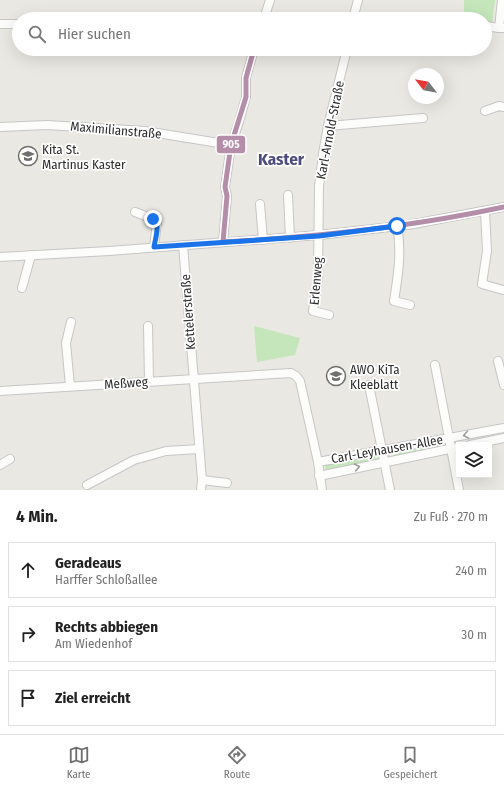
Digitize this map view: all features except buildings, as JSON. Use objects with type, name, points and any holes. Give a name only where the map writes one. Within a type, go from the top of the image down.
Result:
[{"type":"street","points":[[266,12],[270,0]]},
{"type":"street","points":[[355,12],[358,0]]},
{"type":"street","points":[[501,28],[502,0]]},
{"type":"street","points":[[0,24],[12,24]]},
{"type":"street","points":[[223,242],[227,196],[226,187],[231,145],[246,97],[246,78],[252,56]]},
{"type":"street","name":"Karl-Arnold-Straße","points":[[319,236],[319,186],[323,154],[344,56]]},
{"type":"street","points":[[485,111],[499,106],[504,107]]},
{"type":"street","points":[[328,126],[423,118]]},
{"type":"street","name":"Maximilianstraße","points":[[0,127],[47,125],[145,130],[231,145]]},
{"type":"street","points":[[288,195],[290,238]]},
{"type":"street","points":[[260,204],[263,240]]},
{"type":"street","points":[[0,257],[319,236],[397,226],[504,207]]},
{"type":"street","points":[[485,211],[487,251],[482,284],[503,290]]},
{"type":"street","points":[[135,212],[153,219],[157,223],[154,247]]},
{"type":"street","points":[[397,226],[400,241],[398,275],[394,300],[410,305]]},
{"type":"street","name":"Erlenweg","points":[[319,236],[318,278],[313,311],[329,315]]},
{"type":"street","name":"Kettelerstraße","points":[[183,246],[202,480],[201,490]]},
{"type":"street","points":[[22,288],[31,255]]},
{"type":"street","points":[[70,386],[66,343],[71,322]]},
{"type":"street","points":[[148,326],[149,381]]},
{"type":"street","points":[[498,361],[504,385]]},
{"type":"street","points":[[435,365],[449,438],[455,448],[459,490]]},
{"type":"street","name":"Meßweg","points":[[0,391],[291,373],[300,381],[318,462],[322,490]]},
{"type":"street","points":[[369,385],[390,490]]},
{"type":"street","name":"Carl-Leyhausen-Allee","points":[[318,462],[504,428]]},
{"type":"street","points":[[485,442],[504,438]]},
{"type":"street","name":"Carl-Leyhausen-Allee","points":[[319,476],[455,448]]},
{"type":"street","points":[[88,485],[134,460],[166,451],[199,449]]},
{"type":"street","points":[[0,465],[10,459]]},
{"type":"street","points":[[202,480],[226,483]]},
{"type":"green space","points":[[464,0],[495,0],[492,24],[492,12],[464,12]]},
{"type":"green space","points":[[254,326],[300,338],[295,355],[257,362]]},
{"type":"green space","points":[[440,444],[439,448],[396,457],[395,451]]},
{"type":"green space","points":[[374,454],[377,458],[374,462],[326,470],[325,464]]},
{"type":"transit line","name":"905","points":[[223,242],[227,196],[225,187],[231,145],[246,97],[246,78],[252,56]]},
{"type":"transit line","name":"905","points":[[223,242],[329,234],[399,226],[504,207]]},
{"type":"place","name":"Kita St. Martinus Kaster","points":[[28,156]]},
{"type":"place","name":"AWO KiTa Kleeblatt","points":[[336,376]]},
{"type":"district","name":"Kaster","points":[[281,159]]},
{"type":"route","points":[[153,219],[157,223],[154,247],[319,236],[397,226]]}]
